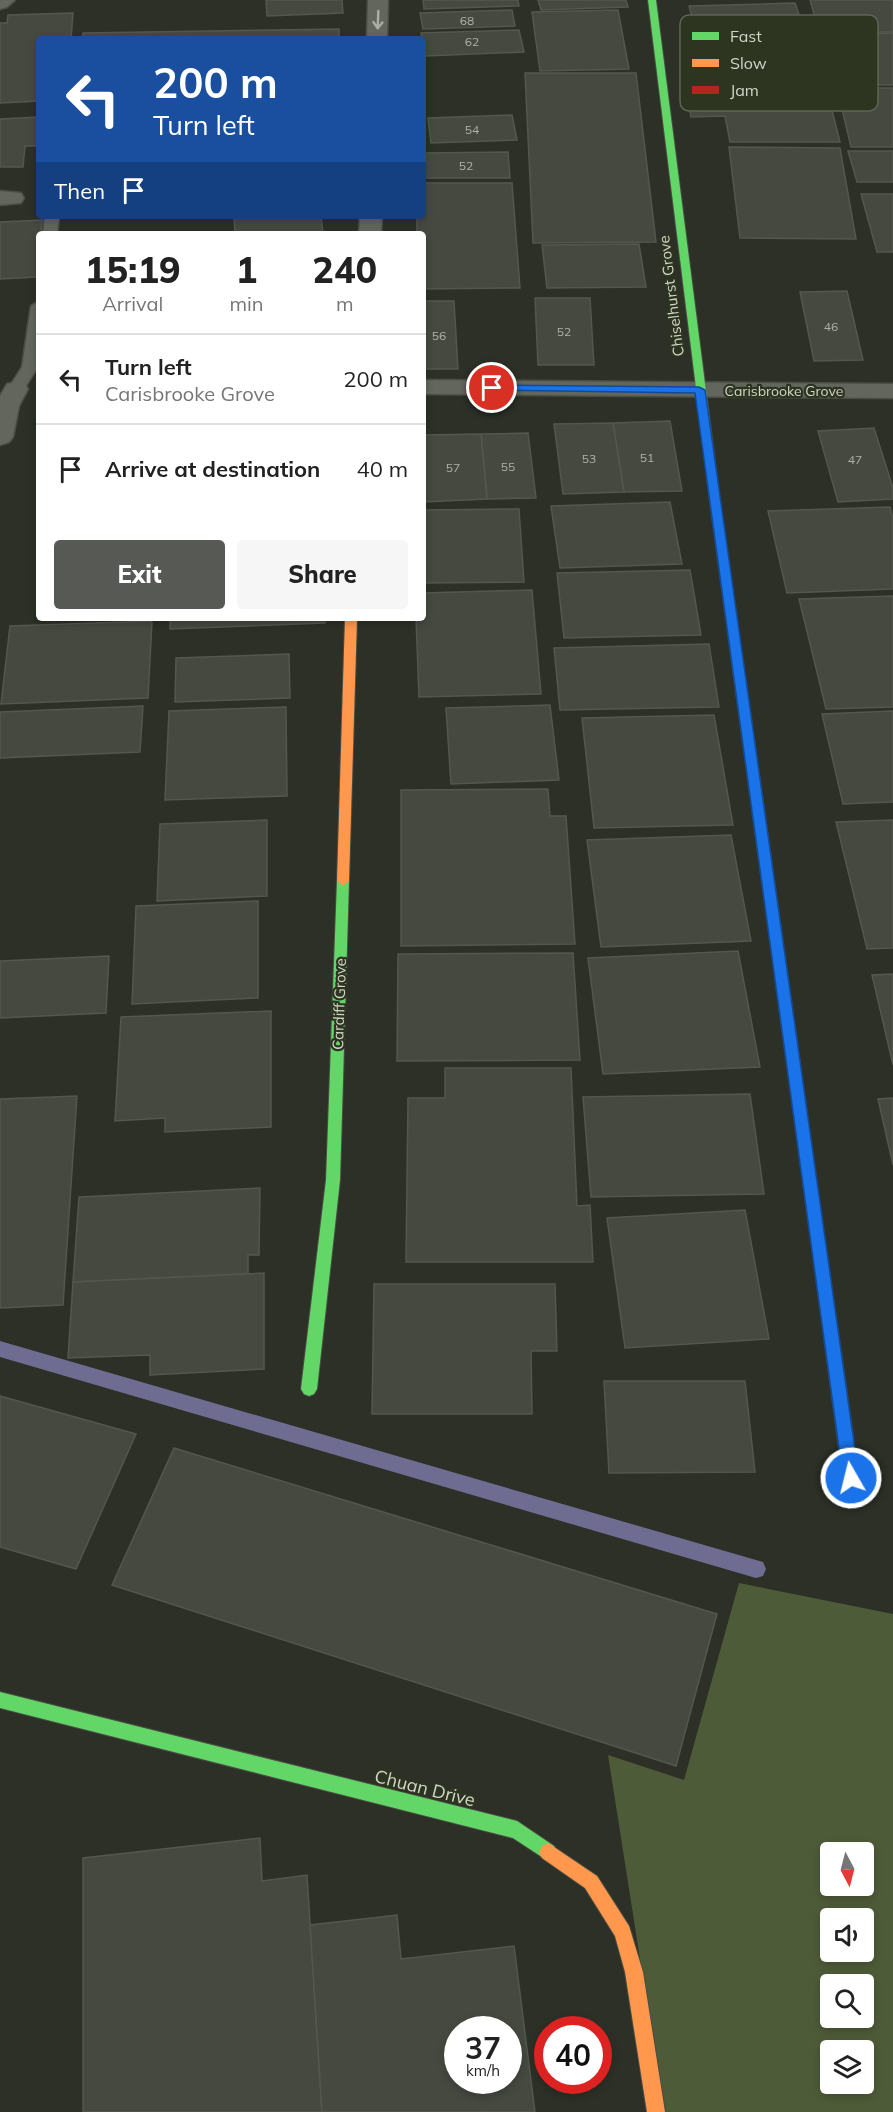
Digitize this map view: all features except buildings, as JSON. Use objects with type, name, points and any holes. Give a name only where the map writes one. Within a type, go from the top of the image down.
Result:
[{"type":"street","points":[[0,3],[5,0]]},
{"type":"street","points":[[377,36],[378,0]]},
{"type":"street","name":"Chiselhurst Grove","points":[[652,0],[699,390],[851,1478]]},
{"type":"street","name":"Carisbrooke Grove","points":[[426,387],[893,391]]},
{"type":"street","points":[[0,437],[7,406],[18,389]]},
{"type":"street","name":"Cardiff Grove","points":[[309,1389],[333,1180],[351,621]]},
{"type":"street","name":"Chuan Drive","points":[[0,1700],[517,1830],[591,1882],[623,1932],[634,1972],[656,2112]]},
{"type":"lane","points":[[18,389],[30,367],[36,326]]},
{"type":"green space","points":[[739,1583],[893,1614],[893,2112],[664,2112],[608,1755],[684,1780]]},
{"type":"waterway","points":[[0,1349],[756,1569]]},
{"type":"traffic: fast","points":[[652,0],[716,509]]},
{"type":"traffic: fast","points":[[758,809],[819,1248]]},
{"type":"traffic: fast","points":[[309,1389],[333,1180],[343,881]]},
{"type":"traffic: fast","points":[[0,1700],[517,1830],[548,1852]]},
{"type":"traffic: slow","points":[[716,509],[758,809]]},
{"type":"traffic: slow","points":[[343,881],[351,621]]},
{"type":"traffic: slow","points":[[548,1852],[591,1882],[623,1932],[634,1972],[656,2112]]},
{"type":"traffic: jam","points":[[819,1248],[851,1478]]},
{"type":"route","points":[[492,388],[699,390],[851,1478]]}]
